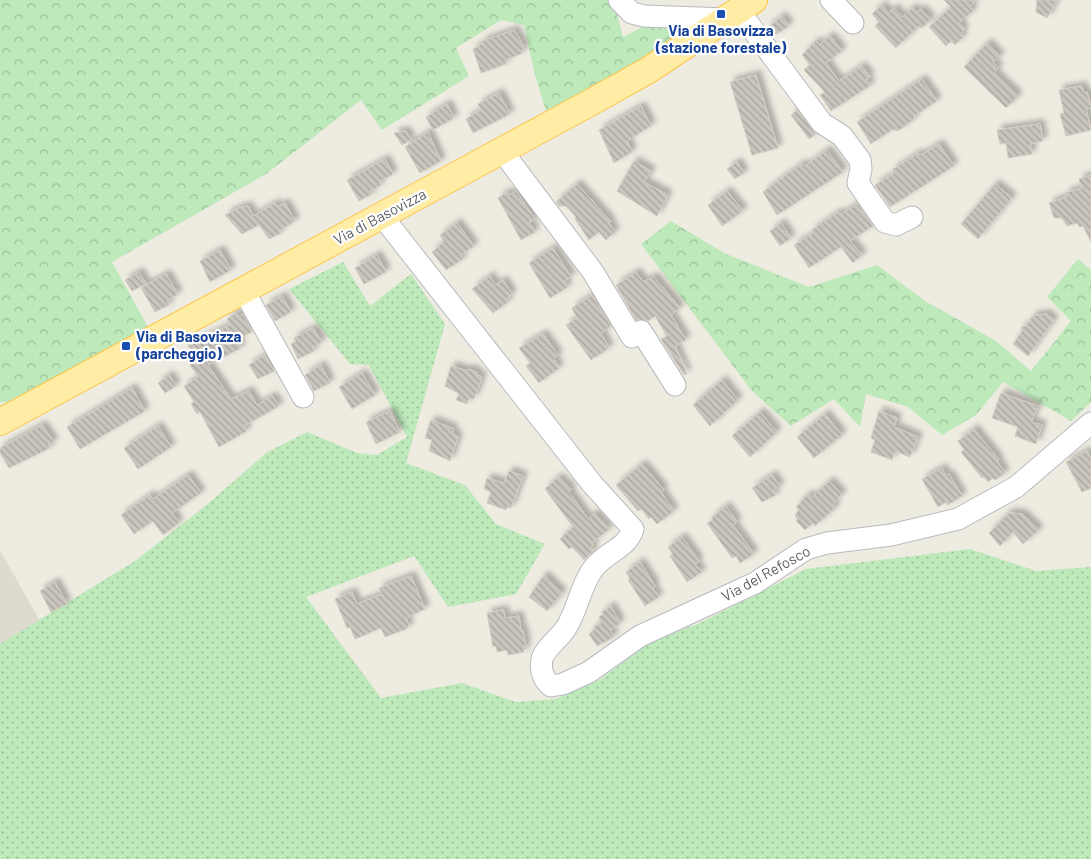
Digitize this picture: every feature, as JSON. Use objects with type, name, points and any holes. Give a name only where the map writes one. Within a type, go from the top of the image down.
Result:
[{"type":"main road","name":"Via di Basovizza","points":[[0,422],[647,71],[740,10]]},
{"type":"street","points":[[619,0],[632,13],[644,16],[740,10],[822,123],[842,136],[860,160],[861,169],[858,183],[885,222],[896,225],[912,217]]},
{"type":"street","points":[[831,0],[853,23]]},
{"type":"street","points":[[502,151],[593,272],[632,337],[642,331],[675,385]]},
{"type":"street","name":"Via del Refosco","points":[[382,216],[593,485],[633,529],[630,539],[593,569],[575,613],[565,629],[542,657],[542,670],[545,680],[551,686],[564,684],[589,672],[640,636],[754,583],[806,549],[827,543],[891,535],[958,519],[1016,487],[1091,423]]},
{"type":"street","points":[[244,291],[303,397]]},
{"type":"shaded area","points":[[0,550],[40,621],[0,644]]},
{"type":"green space","points":[[0,0],[608,0],[615,5],[623,37],[648,24],[701,25],[547,115],[534,71],[524,25],[501,20],[456,48],[469,76],[382,130],[361,100],[266,174],[112,262],[149,329],[10,402],[0,402]]},
{"type":"green space","points":[[671,221],[724,253],[809,287],[877,265],[925,301],[996,341],[1031,371],[1071,321],[1047,297],[1078,259],[1091,270],[1091,402],[1071,421],[1003,382],[976,415],[942,435],[908,407],[866,394],[860,427],[834,399],[791,426],[752,391],[641,244]]},
{"type":"green space","points":[[343,262],[370,306],[411,274],[445,324],[406,463],[465,485],[496,524],[545,544],[516,594],[448,607],[414,556],[306,597],[381,698],[462,683],[516,702],[556,699],[601,679],[654,639],[698,624],[806,569],[970,549],[1036,571],[1091,567],[1091,859],[0,859],[0,644],[135,561],[209,503],[266,453],[307,432],[357,453],[377,455],[407,437],[369,365],[350,364],[289,289]]},
{"type":"building","points":[[944,0],[976,0],[970,7],[973,11],[959,23],[964,29],[961,34],[963,37],[955,45],[951,41],[946,46],[929,27],[951,7]]},
{"type":"building","points":[[1037,0],[1057,0],[1047,18],[1036,12]]},
{"type":"building","points":[[882,5],[888,13],[894,8],[902,17],[912,8],[917,12],[921,9],[931,19],[922,28],[919,26],[896,48],[875,26],[879,22],[872,14]]},
{"type":"building","points":[[782,16],[789,26],[773,36],[767,28]]},
{"type":"building","points":[[514,30],[524,46],[521,54],[505,60],[506,64],[481,73],[473,49],[482,44],[483,41]]},
{"type":"building","points":[[830,36],[842,51],[826,63],[839,81],[862,66],[870,77],[866,80],[871,85],[831,111],[820,95],[825,92],[804,70],[810,65],[802,55],[816,41],[819,45]]},
{"type":"building","points":[[987,43],[1000,56],[993,63],[999,68],[994,73],[1018,96],[1006,108],[964,67]]},
{"type":"building","points":[[756,75],[778,148],[752,155],[730,82]]},
{"type":"building","points":[[922,79],[937,101],[914,116],[913,120],[898,131],[893,129],[871,144],[857,122]]},
{"type":"building","points":[[1082,86],[1084,93],[1087,92],[1091,108],[1086,109],[1091,130],[1066,136],[1060,114],[1064,113],[1059,90]]},
{"type":"building","points":[[499,93],[510,114],[473,133],[466,119],[481,110],[478,104]]},
{"type":"building","points":[[447,104],[454,118],[433,130],[426,117]]},
{"type":"building","points":[[641,106],[651,126],[627,141],[632,152],[614,163],[599,130]]},
{"type":"building","points":[[797,110],[816,134],[809,139],[791,115]]},
{"type":"building","points":[[1040,124],[1043,141],[1030,144],[1032,154],[1008,158],[1006,143],[1000,144],[997,130]]},
{"type":"building","points":[[406,131],[411,140],[402,145],[394,133]]},
{"type":"building","points":[[428,132],[441,161],[420,173],[405,147]]},
{"type":"building","points":[[939,144],[954,166],[890,207],[875,185],[893,174],[893,169],[917,154],[921,155]]},
{"type":"building","points":[[827,150],[843,172],[777,215],[763,192],[801,164],[805,166]]},
{"type":"building","points":[[385,159],[393,174],[379,182],[381,185],[370,191],[372,194],[359,201],[347,180]]},
{"type":"building","points":[[634,161],[651,171],[644,182],[668,195],[657,216],[617,191]]},
{"type":"building","points":[[737,162],[744,173],[735,179],[727,169]]},
{"type":"building","points":[[1091,175],[1091,242],[1083,226],[1079,227],[1078,223],[1067,226],[1062,218],[1054,218],[1049,203],[1067,197],[1065,193],[1082,188],[1079,179]]},
{"type":"building","points":[[577,184],[611,222],[609,223],[615,232],[606,240],[599,232],[589,240],[575,219],[576,217],[566,206],[559,206],[556,202]]},
{"type":"building","points":[[995,184],[1012,198],[978,239],[961,224]]},
{"type":"building","points":[[516,191],[535,219],[529,222],[535,232],[521,240],[498,198],[508,192],[509,195]]},
{"type":"building","points":[[727,191],[743,211],[722,226],[708,205]]},
{"type":"building","points":[[275,203],[277,207],[285,203],[295,221],[279,231],[281,233],[269,239],[259,225],[242,234],[225,215],[248,206],[253,216]]},
{"type":"building","points":[[858,204],[873,226],[850,241],[862,255],[853,263],[841,247],[809,268],[794,245],[812,234],[813,229],[837,213],[841,214]]},
{"type":"building","points":[[457,223],[474,246],[460,256],[463,259],[446,270],[432,252],[444,242],[440,235]]},
{"type":"building","points":[[781,223],[791,238],[780,246],[770,231]]},
{"type":"building","points":[[553,248],[571,277],[564,281],[568,287],[550,298],[529,263]]},
{"type":"building","points":[[220,250],[231,270],[210,282],[200,261]]},
{"type":"building","points":[[377,255],[386,272],[364,284],[355,268]]},
{"type":"building","points":[[139,272],[146,284],[132,291],[125,280]]},
{"type":"building","points":[[636,272],[643,282],[654,277],[680,308],[671,315],[686,340],[675,346],[687,374],[684,375],[661,339],[667,336],[655,316],[648,321],[636,320],[616,285]]},
{"type":"building","points":[[166,274],[178,294],[167,301],[169,305],[155,312],[141,288]]},
{"type":"building","points":[[490,276],[495,285],[503,280],[512,294],[506,299],[508,302],[493,313],[472,289]]},
{"type":"building","points":[[592,295],[611,326],[601,333],[609,348],[591,360],[566,325],[577,318],[572,308]]},
{"type":"building","points":[[282,296],[291,312],[275,321],[266,305]]},
{"type":"building","points":[[236,313],[238,317],[243,314],[252,332],[237,339],[241,348],[208,365],[231,399],[249,391],[257,405],[272,396],[279,406],[244,426],[247,431],[219,447],[200,412],[197,414],[191,404],[194,402],[184,386],[198,377],[187,360],[194,355],[188,345],[230,325],[227,319]]},
{"type":"building","points":[[1046,314],[1054,320],[1028,356],[1013,344],[1022,331],[1021,327],[1026,326],[1033,316]]},
{"type":"building","points":[[313,328],[322,342],[312,348],[314,351],[298,359],[291,344],[296,341],[294,338]]},
{"type":"building","points":[[543,334],[558,355],[554,359],[559,368],[539,383],[526,366],[530,363],[519,348]]},
{"type":"building","points":[[265,355],[274,371],[258,379],[249,365]]},
{"type":"building","points":[[321,365],[330,383],[314,391],[305,375]]},
{"type":"building","points":[[451,366],[477,372],[477,375],[482,377],[474,399],[469,398],[467,404],[456,400],[459,394],[445,386]]},
{"type":"building","points":[[362,373],[375,395],[352,409],[339,387]]},
{"type":"building","points":[[169,375],[176,386],[165,393],[158,383]]},
{"type":"building","points":[[722,380],[738,400],[710,426],[693,405]]},
{"type":"building","points":[[132,388],[145,411],[80,449],[67,427]]},
{"type":"building","points":[[1001,393],[1038,406],[1031,422],[1042,425],[1036,444],[1015,436],[1018,427],[992,418]]},
{"type":"building","points":[[390,411],[400,432],[376,444],[366,422]]},
{"type":"building","points":[[879,411],[897,418],[894,427],[918,437],[910,457],[895,451],[892,460],[871,452],[875,440],[871,438]]},
{"type":"building","points":[[760,412],[777,432],[750,457],[732,436]]},
{"type":"building","points":[[825,414],[842,435],[814,458],[797,437]]},
{"type":"building","points":[[431,420],[454,429],[452,433],[458,437],[450,461],[429,451],[432,440],[425,438]]},
{"type":"building","points":[[42,425],[54,442],[48,445],[50,448],[9,468],[0,453],[0,448]]},
{"type":"building","points":[[158,426],[171,447],[138,469],[124,448]]},
{"type":"building","points":[[974,429],[999,460],[997,461],[1005,473],[995,480],[993,478],[988,482],[984,477],[982,478],[961,452],[964,450],[958,441]]},
{"type":"building","points":[[1087,451],[1091,459],[1091,488],[1082,492],[1066,462]]},
{"type":"building","points":[[642,464],[664,490],[661,492],[674,511],[657,524],[651,517],[649,519],[641,509],[638,511],[616,485]]},
{"type":"building","points":[[942,468],[946,476],[949,474],[962,496],[948,505],[946,502],[938,507],[922,479]]},
{"type":"building","points":[[509,471],[523,476],[511,508],[507,507],[506,510],[487,503],[491,492],[484,489],[487,478],[504,483]]},
{"type":"building","points":[[188,475],[201,493],[172,513],[179,523],[163,535],[153,521],[134,534],[121,515],[150,495],[153,499]]},
{"type":"building","points":[[772,475],[780,487],[773,490],[776,495],[762,502],[752,488]]},
{"type":"building","points":[[558,477],[571,489],[569,492],[588,519],[594,513],[609,529],[592,543],[594,545],[591,547],[594,550],[584,560],[572,547],[569,549],[560,539],[573,527],[545,489]]},
{"type":"building","points":[[829,481],[842,494],[833,504],[836,507],[815,526],[813,523],[805,530],[796,521],[798,520],[795,515],[799,510],[796,507],[808,494],[811,498]]},
{"type":"building","points":[[726,506],[737,522],[733,525],[754,554],[740,563],[736,556],[732,558],[707,523],[713,520],[712,517]]},
{"type":"building","points":[[1009,513],[1022,514],[1039,530],[1023,544],[1013,532],[1000,546],[989,533]]},
{"type":"building","points":[[682,537],[699,561],[695,564],[702,572],[687,582],[670,556],[673,554],[668,547]]},
{"type":"building","points":[[640,562],[655,586],[653,589],[659,597],[645,606],[628,580],[630,578],[626,572]]},
{"type":"building","points":[[544,575],[562,593],[547,611],[529,597]]},
{"type":"building","points":[[411,576],[425,609],[406,618],[409,626],[406,629],[385,637],[381,628],[355,639],[350,627],[347,628],[335,599],[352,592],[357,604],[382,594],[379,588]]},
{"type":"building","points":[[55,582],[67,604],[51,612],[40,591]]},
{"type":"building","points":[[611,606],[620,623],[610,631],[614,637],[597,646],[589,634],[595,629],[594,627],[601,623],[599,617],[603,614],[602,612]]},
{"type":"building","points":[[504,610],[505,618],[519,616],[526,647],[523,648],[524,652],[508,655],[507,650],[497,652],[496,646],[493,647],[487,613]]},
{"type":"place","name":"Via di Basovizza (stazione forestale)","points":[[721,14]]},
{"type":"place","name":"Via di Basovizza (parcheggio)","points":[[126,346]]}]
